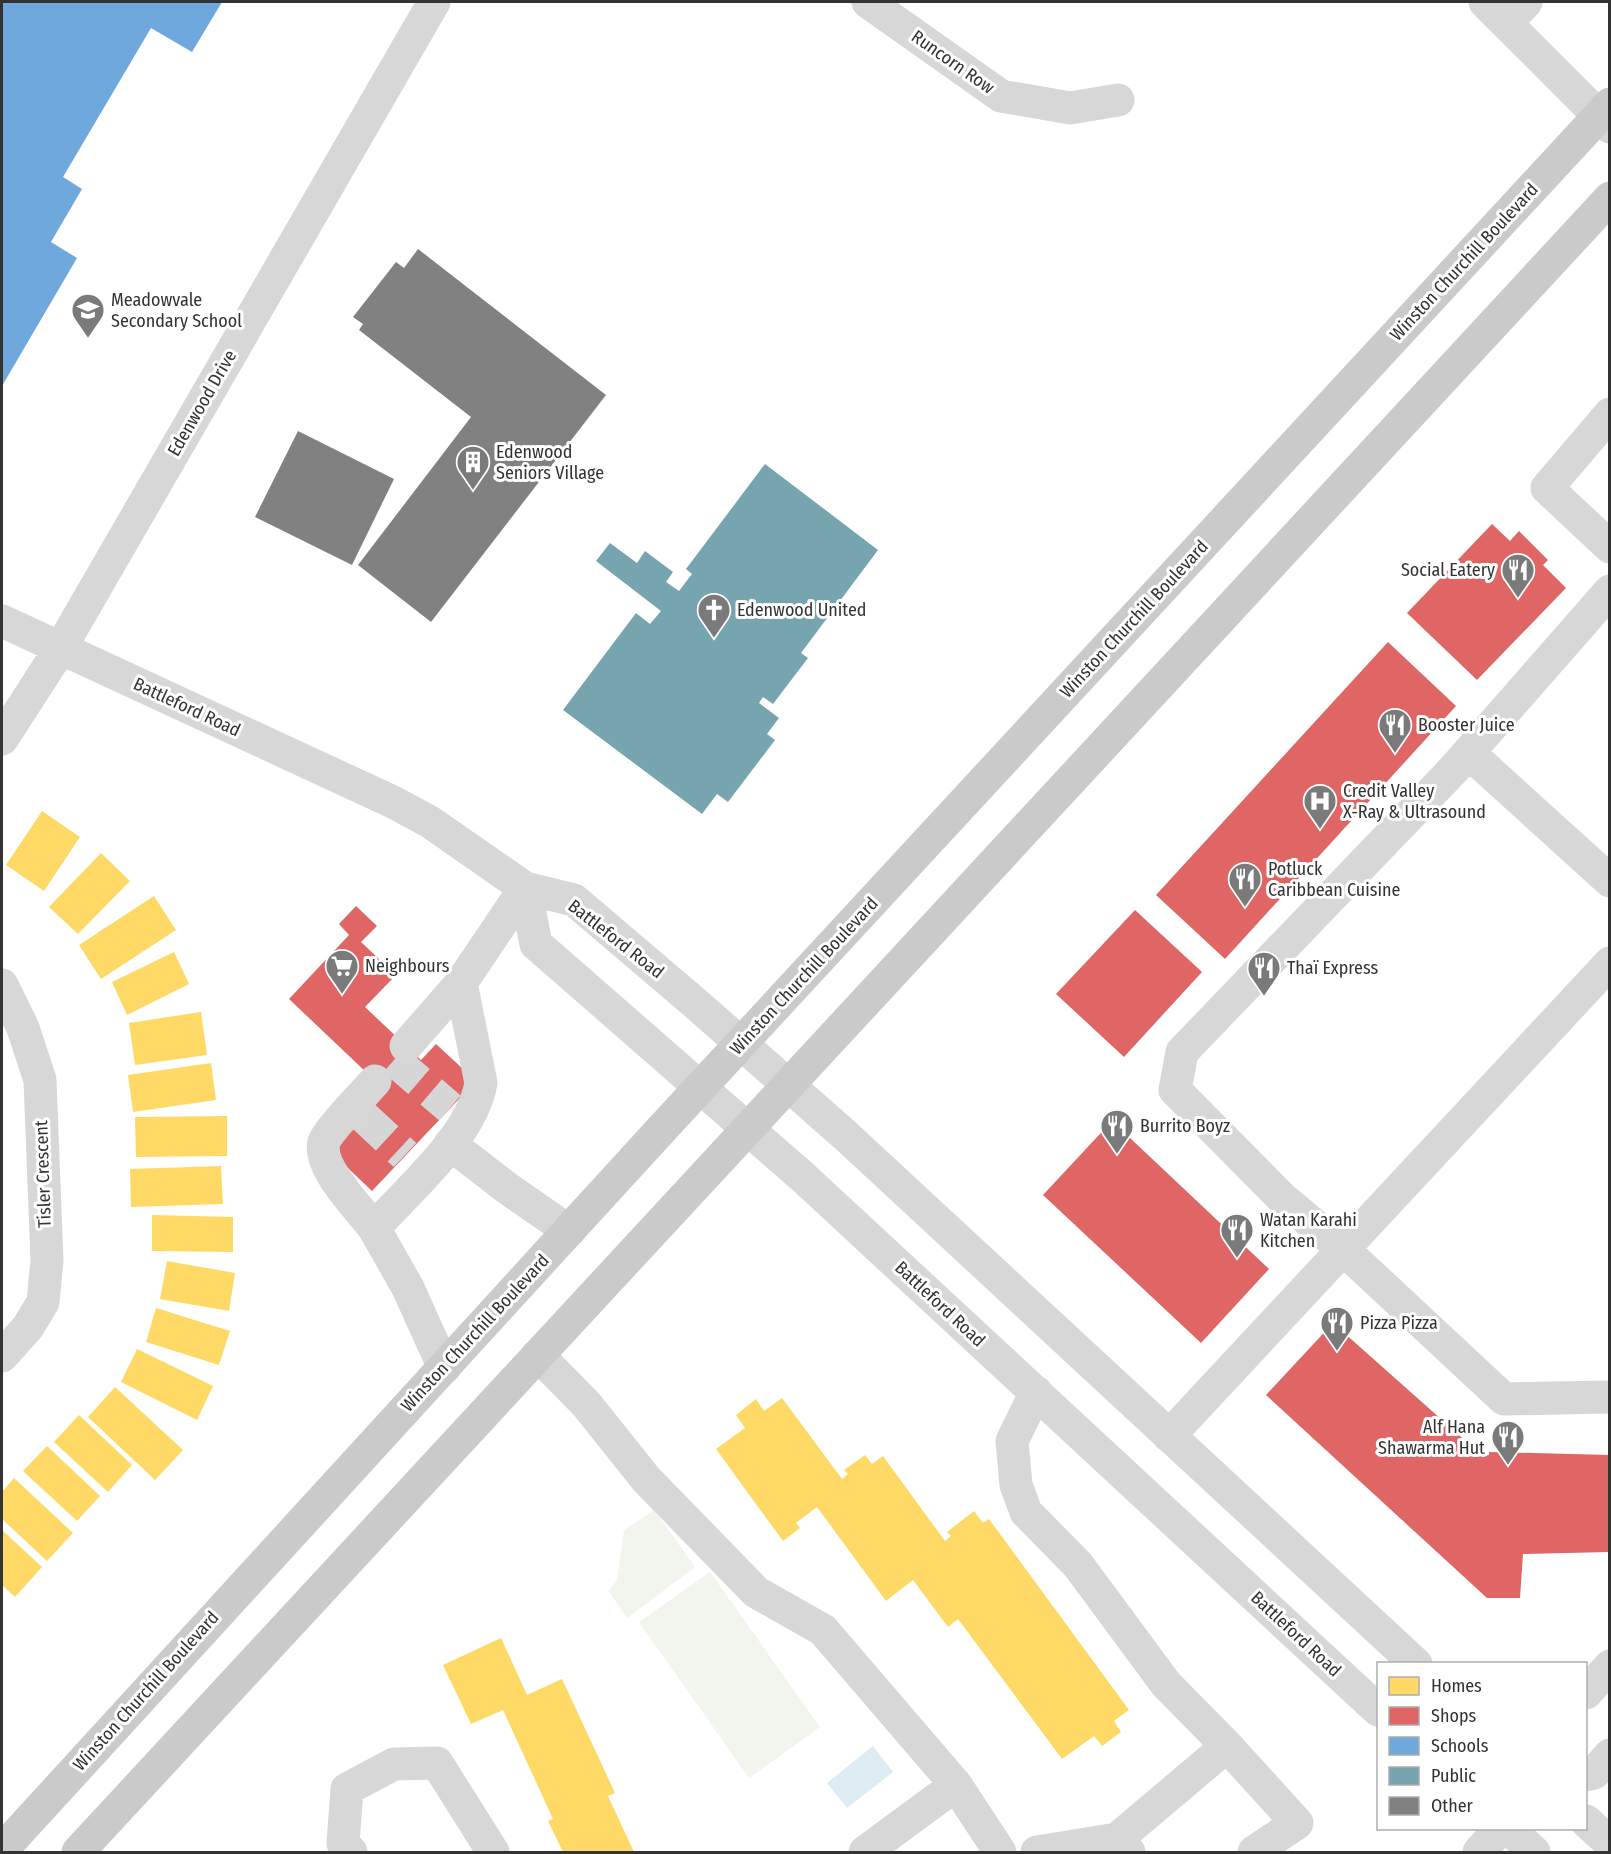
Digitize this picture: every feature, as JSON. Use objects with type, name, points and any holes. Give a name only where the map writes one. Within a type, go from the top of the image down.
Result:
[{"type":"main road","name":"Winston Churchill Boulevard","points":[[2,1850],[701,1088],[1606,116]]},
{"type":"main road","points":[[78,1852],[1610,198]]},
{"type":"street","name":"Edenwood Drive","points":[[2,739],[60,649],[434,2]]},
{"type":"street","name":"Runcorn Row","points":[[868,2],[1001,96],[1070,108],[1118,100]]},
{"type":"street","points":[[1506,9],[1606,116]]},
{"type":"street","points":[[1606,419],[1546,488],[1610,547]]},
{"type":"street","points":[[1610,591],[1469,753],[1182,1052],[1175,1090],[1283,1199],[1343,1249],[1504,1399],[1610,1397]]},
{"type":"street","name":"Battleford Road","points":[[2,621],[393,802],[430,822],[525,888],[574,900],[789,1085],[1414,1662]]},
{"type":"street","points":[[1469,753],[1610,881]]},
{"type":"street","name":"Battleford Road","points":[[525,888],[536,944],[748,1129],[1036,1392],[1377,1709]]},
{"type":"street","points":[[406,1046],[461,983],[525,888]]},
{"type":"street","points":[[1169,1436],[1610,963]]},
{"type":"street","points":[[374,1228],[414,1164],[478,1100],[481,1083],[461,983]]},
{"type":"street","name":"Tisler Crescent","points":[[2,985],[23,1028],[40,1080],[47,1261],[43,1302],[28,1327],[2,1356]]},
{"type":"street","points":[[375,1081],[358,1111],[325,1140],[323,1154],[328,1169],[374,1228],[408,1288],[444,1368]]},
{"type":"street","points":[[455,1124],[507,1188],[569,1231]]},
{"type":"street","points":[[538,1355],[587,1405],[646,1479],[756,1592],[824,1630],[956,1785],[1000,1852]]},
{"type":"street","points":[[1036,1392],[1012,1441],[1016,1485],[1026,1512],[1078,1565],[1166,1684],[1227,1746],[1297,1823],[1254,1852]]},
{"type":"street","points":[[1587,1692],[1610,1666]]},
{"type":"street","points":[[1037,1852],[1123,1846],[1227,1746]]},
{"type":"street","points":[[1587,1775],[1594,1773],[1610,1755]]},
{"type":"street","points":[[351,1852],[343,1843],[347,1789],[394,1764],[437,1763],[493,1852]]},
{"type":"street","points":[[865,1852],[956,1785]]},
{"type":"street","points":[[1587,1822],[1610,1843]]},
{"type":"street","points":[[1479,1852],[1499,1830]]},
{"type":"street","points":[[1510,1830],[1534,1852]]},
{"type":"shaded area","points":[[654,1510],[695,1567],[627,1618],[609,1591],[617,1580],[624,1530]]},
{"type":"shaded area","points":[[710,1572],[820,1727],[749,1778],[639,1622]]},
{"type":"shaded area","points":[[873,1746],[893,1772],[847,1808],[827,1783]]},
{"type":"building: Homes","points":[[42,811],[80,837],[44,891],[6,865]]},
{"type":"building: Homes","points":[[101,853],[130,881],[78,934],[49,907]]},
{"type":"building: Homes","points":[[154,896],[176,930],[101,979],[79,945]]},
{"type":"building: Homes","points":[[174,952],[189,984],[127,1015],[112,982]]},
{"type":"building: Homes","points":[[201,1012],[207,1055],[135,1065],[129,1023]]},
{"type":"building: Homes","points":[[211,1063],[216,1100],[133,1112],[128,1075]]},
{"type":"building: Homes","points":[[227,1116],[227,1156],[136,1157],[135,1117]]},
{"type":"building: Homes","points":[[221,1166],[223,1204],[131,1207],[130,1169]]},
{"type":"building: Homes","points":[[152,1215],[233,1217],[233,1252],[152,1251]]},
{"type":"building: Homes","points":[[167,1261],[235,1273],[229,1311],[160,1299]]},
{"type":"building: Homes","points":[[156,1308],[230,1331],[219,1365],[146,1342]]},
{"type":"building: Homes","points":[[137,1349],[213,1386],[197,1420],[121,1382]]},
{"type":"building: Homes","points":[[115,1387],[183,1450],[155,1480],[88,1417]]},
{"type":"building: Homes","points":[[782,1398],[842,1479],[848,1474],[844,1470],[865,1455],[872,1464],[883,1456],[945,1541],[951,1536],[947,1532],[974,1511],[983,1523],[989,1519],[1129,1710],[1114,1721],[1121,1732],[1102,1746],[1094,1736],[1062,1759],[958,1619],[948,1627],[913,1580],[886,1601],[817,1507],[796,1523],[800,1528],[783,1541],[716,1449],[745,1428],[736,1415],[756,1399],[764,1411]]},
{"type":"building: Homes","points":[[79,1415],[132,1465],[108,1492],[54,1442]]},
{"type":"building: Homes","points":[[47,1446],[100,1496],[77,1521],[23,1471]]},
{"type":"building: Homes","points":[[14,1478],[73,1533],[47,1561],[2,1519],[2,1492]]},
{"type":"building: Homes","points":[[2,1530],[42,1567],[15,1597],[2,1585]]},
{"type":"building: Homes","points":[[501,1638],[527,1695],[562,1679],[615,1793],[608,1796],[634,1852],[563,1852],[548,1821],[553,1819],[503,1710],[471,1724],[443,1665]]},
{"type":"building: Shops","points":[[1492,524],[1510,541],[1519,531],[1548,560],[1543,565],[1566,588],[1477,680],[1407,613]]},
{"type":"building: Shops","points":[[1388,642],[1456,706],[1225,959],[1156,895]]},
{"type":"building: Shops","points":[[356,906],[377,926],[361,942],[396,975],[365,1007],[421,1060],[436,1044],[476,1081],[372,1191],[331,1152],[387,1092],[289,999],[349,935],[339,924]]},
{"type":"building: Shops","points":[[1135,910],[1202,972],[1124,1057],[1056,994]]},
{"type":"building: Shops","points":[[1112,1121],[1269,1269],[1201,1343],[1043,1195]]},
{"type":"building: Shops","points":[[1333,1323],[1478,1452],[1478,1456],[1489,1455],[1489,1452],[1610,1455],[1610,1552],[1523,1554],[1520,1598],[1487,1598],[1266,1395]]},
{"type":"building: Schools","points":[[2,2],[222,2],[192,52],[151,28],[63,177],[82,189],[51,242],[77,258],[2,386]]},
{"type":"building: Public","name":"Edenwood United","points":[[765,464],[878,550],[801,653],[808,658],[773,704],[763,697],[759,703],[779,718],[767,734],[775,740],[728,802],[717,794],[702,814],[563,710],[636,613],[650,624],[661,611],[596,561],[610,543],[637,563],[645,551],[673,572],[666,582],[679,591],[692,574],[686,569]]},
{"type":"building: Other","name":"Edenwood Seniors Village","points":[[418,249],[606,395],[431,622],[358,565],[471,417],[359,330],[363,324],[353,317],[396,262],[404,268]]},
{"type":"building: Other","points":[[298,431],[394,479],[352,565],[255,517]]},
{"type":"tunnel","points":[[394,1060],[450,1108]]},
{"type":"tunnel","points":[[363,1116],[405,1155]]},
{"type":"place","name":"Meadowvale Secondary School","points":[[88,339]]},
{"type":"place","name":"Edenwood Seniors Village","points":[[473,491]]},
{"type":"place","name":"Social Eatery","points":[[1518,599]]},
{"type":"place","name":"Edenwood United","points":[[714,639]]},
{"type":"place","name":"Booster Juice","points":[[1395,754]]},
{"type":"place","name":"Credit Valley X-Ray & Ultrasound","points":[[1320,830]]},
{"type":"place","name":"Potluck Caribbean Cuisine","points":[[1245,908]]},
{"type":"place","name":"Neighbours","points":[[342,995]]},
{"type":"place","name":"Thaï Express","points":[[1264,997]]},
{"type":"place","name":"Burrito Boyz","points":[[1117,1155]]},
{"type":"place","name":"Watan Karahi Kitchen","points":[[1237,1259]]},
{"type":"place","name":"Pizza Pizza","points":[[1337,1352]]},
{"type":"place","name":"Alf Hana Shawarma Hut","points":[[1508,1466]]}]
